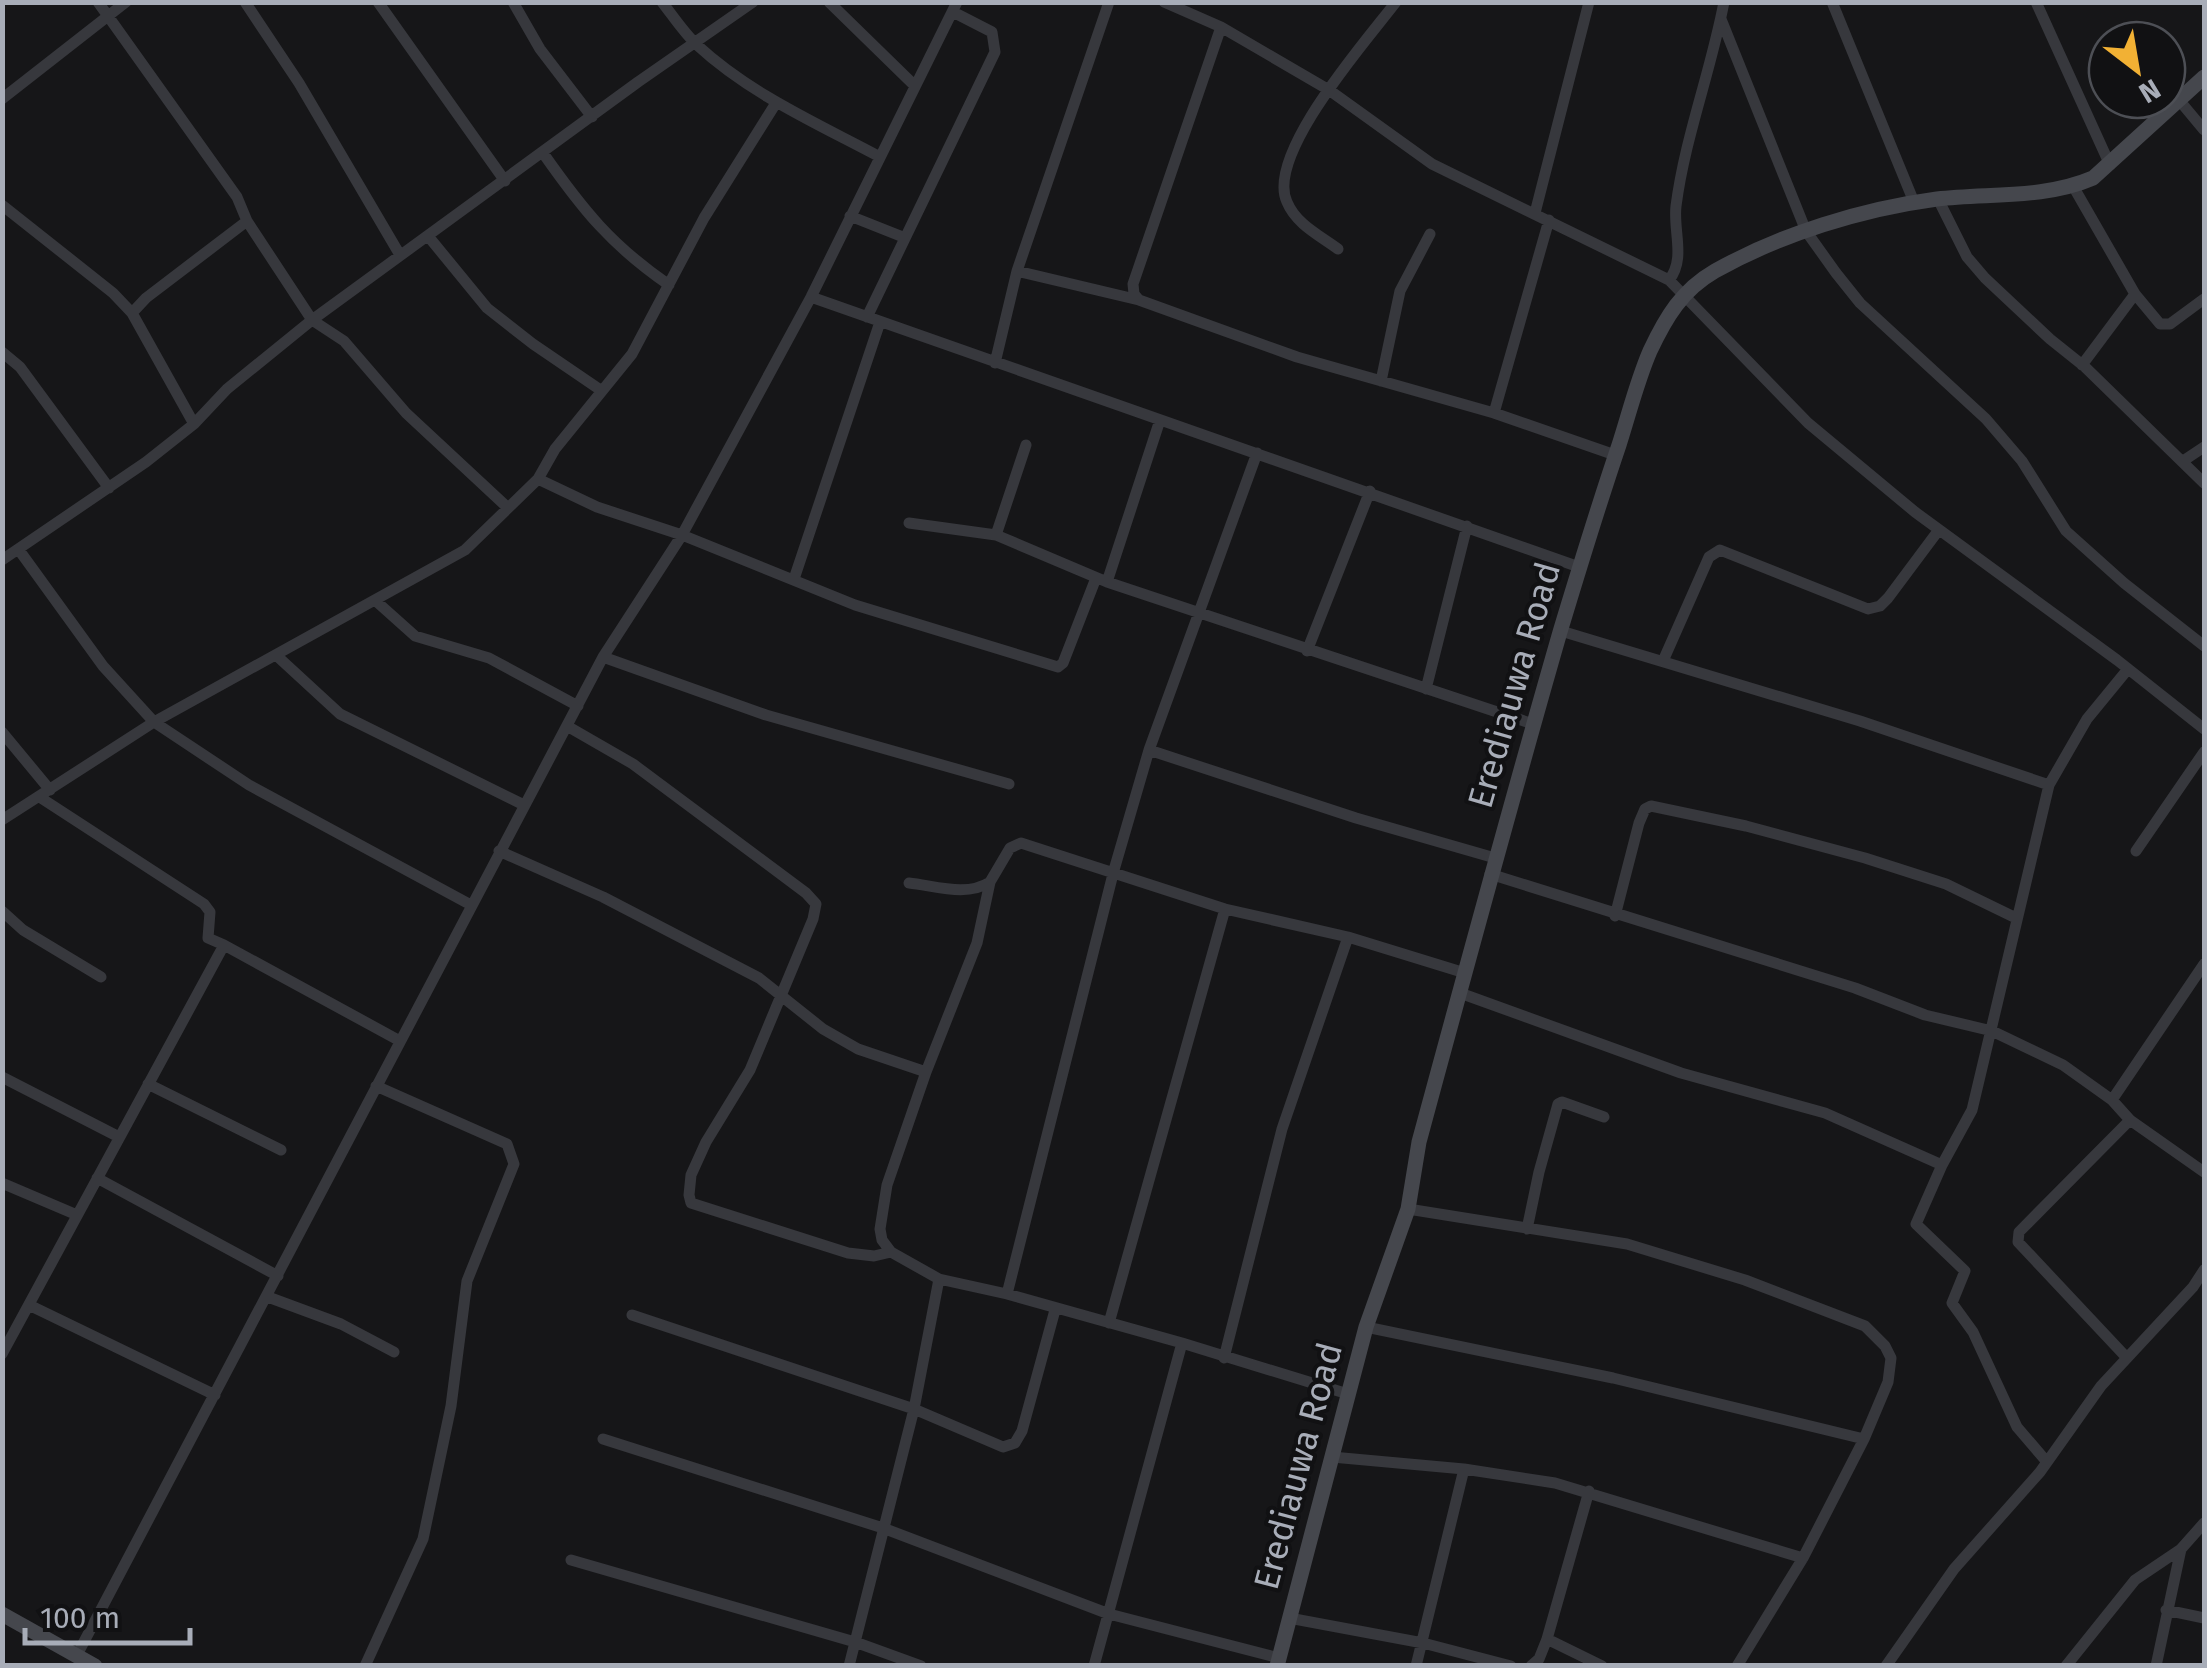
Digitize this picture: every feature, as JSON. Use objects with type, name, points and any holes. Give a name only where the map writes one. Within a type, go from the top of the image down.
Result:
[{"type":"street","points":[[98,2],[237,196],[247,221],[312,320],[344,341],[406,412],[508,508]]},
{"type":"street","points":[[4,92],[126,2]]},
{"type":"street","points":[[245,2],[299,83],[400,255]]},
{"type":"street","points":[[378,2],[505,182]]},
{"type":"street","points":[[513,2],[540,49],[592,117]]},
{"type":"street","points":[[662,2],[696,44],[776,103],[878,156]]},
{"type":"street","points":[[4,557],[110,488],[194,424],[227,389],[312,320],[753,2]]},
{"type":"street","points":[[829,2],[914,85]]},
{"type":"street","points":[[996,364],[1017,271],[1109,2]]},
{"type":"street","points":[[1164,2],[1221,27],[1329,90],[1432,164],[1669,280],[1808,422],[1938,530],[2204,729]]},
{"type":"street","points":[[1338,249],[1296,219],[1284,199],[1282,182],[1296,143],[1329,90],[1396,2]]},
{"type":"street","points":[[1535,213],[1588,2]]},
{"type":"street","points":[[1669,280],[1676,272],[1679,258],[1674,221],[1678,187],[1724,2]]},
{"type":"street","points":[[1832,2],[1914,202]]},
{"type":"street","points":[[2036,2],[2110,165]]},
{"type":"street","points":[[76,1655],[603,657],[682,535],[811,297],[955,7],[992,32],[996,52],[866,317]]},
{"type":"street","points":[[1721,19],[1806,232],[1860,303],[1986,419],[2022,461],[2066,530],[2124,583],[2204,646]]},
{"type":"street","points":[[1139,300],[1133,284],[1221,27]]},
{"type":"street","points":[[2,820],[154,722],[466,550],[538,478],[555,449],[632,354],[704,218],[776,103]]},
{"type":"street","points":[[2187,109],[2204,130]]},
{"type":"street","name":"Erediauwa Road","points":[[1278,1662],[1366,1327],[1408,1209],[1419,1142],[1490,874],[1579,567],[1649,354],[1682,295],[1718,270],[1806,232],[1914,202],[2073,186],[2110,165],[2158,120]]},
{"type":"street","points":[[543,153],[600,230],[628,257],[669,285]]},
{"type":"street","points":[[2073,186],[2135,294],[2160,324],[2204,299]]},
{"type":"street","points":[[1938,199],[1967,258],[2204,482]]},
{"type":"street","points":[[2,205],[113,293],[132,313],[194,424]]},
{"type":"street","points":[[850,216],[903,237]]},
{"type":"street","points":[[1494,413],[1548,220]]},
{"type":"street","points":[[132,313],[247,221]]},
{"type":"street","points":[[1381,381],[1400,291],[1430,234]]},
{"type":"street","points":[[428,236],[487,308],[602,391]]},
{"type":"street","points":[[1017,271],[1139,300],[1297,357],[1494,413],[1615,455]]},
{"type":"street","points":[[2082,365],[2135,294]]},
{"type":"street","points":[[811,297],[1579,567]]},
{"type":"street","points":[[794,579],[880,322]]},
{"type":"street","points":[[2,352],[20,367],[110,488]]},
{"type":"street","points":[[538,478],[597,508],[682,535],[855,605],[1058,667],[1064,663],[1102,580],[1160,420]]},
{"type":"street","points":[[996,536],[1026,445]]},
{"type":"street","points":[[2183,460],[2204,447]]},
{"type":"street","points":[[1007,1294],[1114,870],[1149,750],[1257,454]]},
{"type":"street","points":[[1308,651],[1370,491]]},
{"type":"street","points":[[910,524],[996,536],[1198,614],[1533,724]]},
{"type":"street","points":[[1426,689],[1467,526]]},
{"type":"street","points":[[1662,662],[1709,557],[1720,550],[1868,609],[1880,606],[1888,598],[1938,530]]},
{"type":"street","points":[[20,550],[103,666],[154,722],[249,785],[471,905]]},
{"type":"street","points":[[377,602],[415,636],[489,658],[578,706]]},
{"type":"street","points":[[1561,631],[1860,721],[2049,785]]},
{"type":"street","points":[[277,656],[340,714],[524,805]]},
{"type":"street","points":[[603,657],[766,716],[1009,784]]},
{"type":"street","points":[[2047,1462],[2017,1426],[1973,1332],[1952,1303],[1965,1271],[1916,1224],[1972,1110],[2049,785],[2088,719],[2128,669]]},
{"type":"street","points":[[567,726],[632,764],[816,904],[814,920],[750,1070],[706,1142],[691,1175],[691,1203],[848,1253],[874,1256],[891,1252]]},
{"type":"street","points":[[2,732],[46,794],[204,904],[210,912],[208,938],[400,1041]]},
{"type":"street","points":[[1149,750],[1356,818],[1495,858]]},
{"type":"street","points":[[2136,851],[2204,752]]},
{"type":"street","points":[[1615,916],[1639,823],[1645,809],[1651,806],[1866,858],[1946,884],[2016,918]]},
{"type":"street","points":[[1348,1394],[1182,1343],[939,1279],[891,1252],[880,1228],[887,1186],[926,1072],[977,943],[990,882],[1010,848],[1021,842],[1225,909],[1348,937],[1465,973]]},
{"type":"street","points":[[499,851],[603,896],[759,978],[823,1029],[858,1049],[926,1072]]},
{"type":"street","points":[[1490,874],[1856,988],[1925,1015],[1992,1031],[2064,1065],[2112,1100],[2130,1120],[2204,1172]]},
{"type":"street","points":[[910,883],[967,890],[990,882]]},
{"type":"street","points":[[1109,1323],[1225,909]]},
{"type":"street","points":[[2,911],[23,930],[101,977]]},
{"type":"street","points":[[1224,1358],[1282,1129],[1348,937]]},
{"type":"street","points":[[2,1354],[224,944]]},
{"type":"street","points":[[2112,1100],[2204,964]]},
{"type":"street","points":[[1460,993],[1681,1073],[1825,1113],[1942,1165]]},
{"type":"street","points":[[2,1077],[118,1137]]},
{"type":"street","points":[[148,1084],[281,1150]]},
{"type":"street","points":[[364,1666],[423,1538],[451,1406],[467,1280],[514,1164],[507,1144],[376,1086]]},
{"type":"street","points":[[1528,1229],[1538,1172],[1558,1104],[1604,1116]]},
{"type":"street","points":[[2127,1358],[2018,1242],[2019,1232],[2130,1120]]},
{"type":"street","points":[[97,1178],[278,1276]]},
{"type":"street","points":[[2,1182],[77,1215]]},
{"type":"street","points":[[1408,1209],[1627,1244],[1745,1280],[1866,1326],[1884,1346],[1891,1358],[1888,1382],[1864,1439],[1803,1558],[1737,1666]]},
{"type":"street","points":[[1886,1666],[1954,1569],[2047,1462],[2101,1386],[2193,1287],[2204,1270]]},
{"type":"street","points":[[849,1666],[914,1409],[939,1279]]},
{"type":"street","points":[[268,1297],[341,1324],[394,1352]]},
{"type":"street","points":[[28,1305],[215,1396]]},
{"type":"street","points":[[632,1315],[914,1409],[1003,1447],[1014,1443],[1022,1431],[1055,1310]]},
{"type":"street","points":[[1366,1327],[1613,1378],[1864,1439]]},
{"type":"street","points":[[1094,1666],[1182,1343]]},
{"type":"street","points":[[603,1439],[883,1528],[1109,1614],[1278,1662]]},
{"type":"street","points":[[1332,1457],[1464,1469],[1589,1491],[1803,1558]]},
{"type":"street","points":[[1416,1666],[1464,1469]]},
{"type":"street","points":[[1531,1666],[1547,1638],[1589,1491]]},
{"type":"street","points":[[2066,1666],[2135,1580],[2181,1549],[2204,1522]]},
{"type":"street","points":[[2156,1666],[2181,1549]]},
{"type":"street","points":[[571,1560],[855,1642],[921,1666]]},
{"type":"street","points":[[2166,1610],[2204,1618]]},
{"type":"street","points":[[2,1614],[95,1666]]},
{"type":"street","points":[[1289,1618],[1424,1643],[1512,1666]]},
{"type":"street","points":[[1547,1638],[1602,1666]]}]
